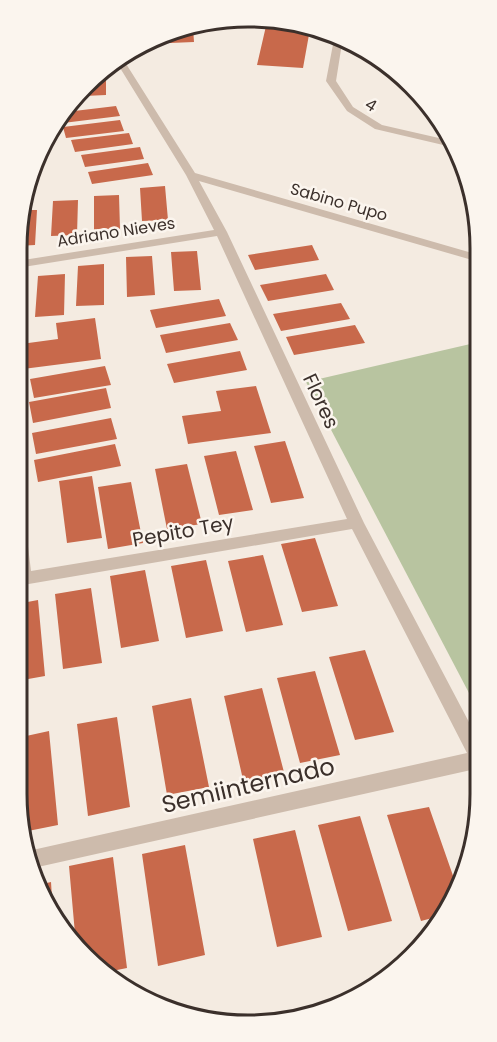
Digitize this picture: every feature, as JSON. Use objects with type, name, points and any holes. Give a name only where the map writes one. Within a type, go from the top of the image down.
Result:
[{"type":"street","name":"4","points":[[337,46],[331,81],[350,109],[379,127],[442,142]]},
{"type":"street","name":"Flores","points":[[123,66],[191,175],[221,232],[356,523],[470,741]]},
{"type":"street","name":"Sabino Pupo","points":[[191,175],[470,256]]},
{"type":"street","name":"Adriano Nieves","points":[[27,263],[221,232]]},
{"type":"street","name":"Pepito Tey","points":[[27,578],[356,523]]},
{"type":"street","name":"Semiinternado","points":[[37,858],[470,762]]},
{"type":"green space","points":[[470,344],[470,695],[306,382]]},
{"type":"building","points":[[266,27],[309,36],[303,68],[257,65]]},
{"type":"building","points":[[193,34],[194,42],[170,43],[177,39]]},
{"type":"building","points":[[106,79],[106,95],[88,96]]},
{"type":"building","points":[[116,106],[120,116],[66,123],[75,111]]},
{"type":"building","points":[[120,120],[124,131],[66,138],[63,127]]},
{"type":"building","points":[[129,133],[133,144],[75,152],[71,140]]},
{"type":"building","points":[[140,147],[144,159],[85,167],[81,155]]},
{"type":"building","points":[[148,163],[153,175],[92,184],[88,172]]},
{"type":"building","points":[[165,186],[168,220],[142,221],[140,188]]},
{"type":"building","points":[[119,195],[120,229],[94,230],[94,196]]},
{"type":"building","points":[[78,200],[77,235],[51,236],[53,201]]},
{"type":"building","points":[[30,210],[37,210],[35,245],[27,245]]},
{"type":"building","points":[[312,245],[319,260],[255,270],[248,255]]},
{"type":"building","points":[[197,251],[201,290],[174,291],[171,252]]},
{"type":"building","points":[[152,256],[155,295],[127,297],[126,257]]},
{"type":"building","points":[[104,264],[104,305],[76,306],[78,266]]},
{"type":"building","points":[[65,274],[64,315],[35,317],[38,276]]},
{"type":"building","points":[[326,274],[334,290],[268,301],[260,285]]},
{"type":"building","points":[[219,299],[226,316],[156,328],[150,310]]},
{"type":"building","points":[[341,303],[350,319],[281,331],[273,314]]},
{"type":"building","points":[[95,318],[101,359],[27,368],[27,343],[58,339],[56,323]]},
{"type":"building","points":[[230,323],[238,340],[166,353],[160,335]]},
{"type":"building","points":[[355,325],[365,343],[294,355],[286,337]]},
{"type":"building","points":[[240,351],[247,370],[174,383],[167,364]]},
{"type":"building","points":[[105,366],[111,385],[34,398],[30,379]]},
{"type":"building","points":[[256,386],[271,433],[188,444],[182,416],[221,411],[216,391]]},
{"type":"building","points":[[106,388],[111,408],[33,423],[29,402]]},
{"type":"building","points":[[111,418],[117,439],[36,454],[32,433]]},
{"type":"building","points":[[285,441],[304,498],[271,503],[254,446]]},
{"type":"building","points":[[115,444],[121,466],[38,482],[34,460]]},
{"type":"building","points":[[236,451],[253,510],[219,515],[204,456]]},
{"type":"building","points":[[187,464],[202,524],[167,529],[155,469]]},
{"type":"building","points":[[92,476],[102,538],[67,543],[59,481]]},
{"type":"building","points":[[131,482],[143,543],[108,549],[98,487]]},
{"type":"building","points":[[315,538],[338,606],[302,612],[281,544]]},
{"type":"building","points":[[263,555],[283,625],[246,632],[228,561]]},
{"type":"building","points":[[206,560],[223,631],[186,638],[171,566]]},
{"type":"building","points":[[145,570],[159,641],[121,648],[110,576]]},
{"type":"building","points":[[91,588],[102,663],[63,669],[55,594]]},
{"type":"building","points":[[38,600],[45,676],[27,679],[27,602]]},
{"type":"building","points":[[365,650],[394,732],[355,740],[329,657]]},
{"type":"building","points":[[315,671],[340,755],[300,763],[277,678]]},
{"type":"building","points":[[262,688],[285,776],[244,784],[224,696]]},
{"type":"building","points":[[191,698],[209,787],[167,795],[152,706]]},
{"type":"building","points":[[117,717],[130,807],[88,816],[77,724]]},
{"type":"building","points":[[49,731],[58,825],[30,831],[27,808],[27,736]]},
{"type":"building","points":[[429,807],[453,877],[432,918],[421,921],[387,815]]},
{"type":"building","points":[[360,816],[392,921],[348,931],[318,825]]},
{"type":"building","points":[[295,830],[322,937],[277,947],[253,839]]},
{"type":"building","points":[[185,845],[205,955],[158,966],[142,854]]},
{"type":"building","points":[[113,857],[127,968],[116,970],[102,960],[75,930],[69,866]]},
{"type":"building","points":[[51,882],[52,894],[50,891],[46,883]]}]
